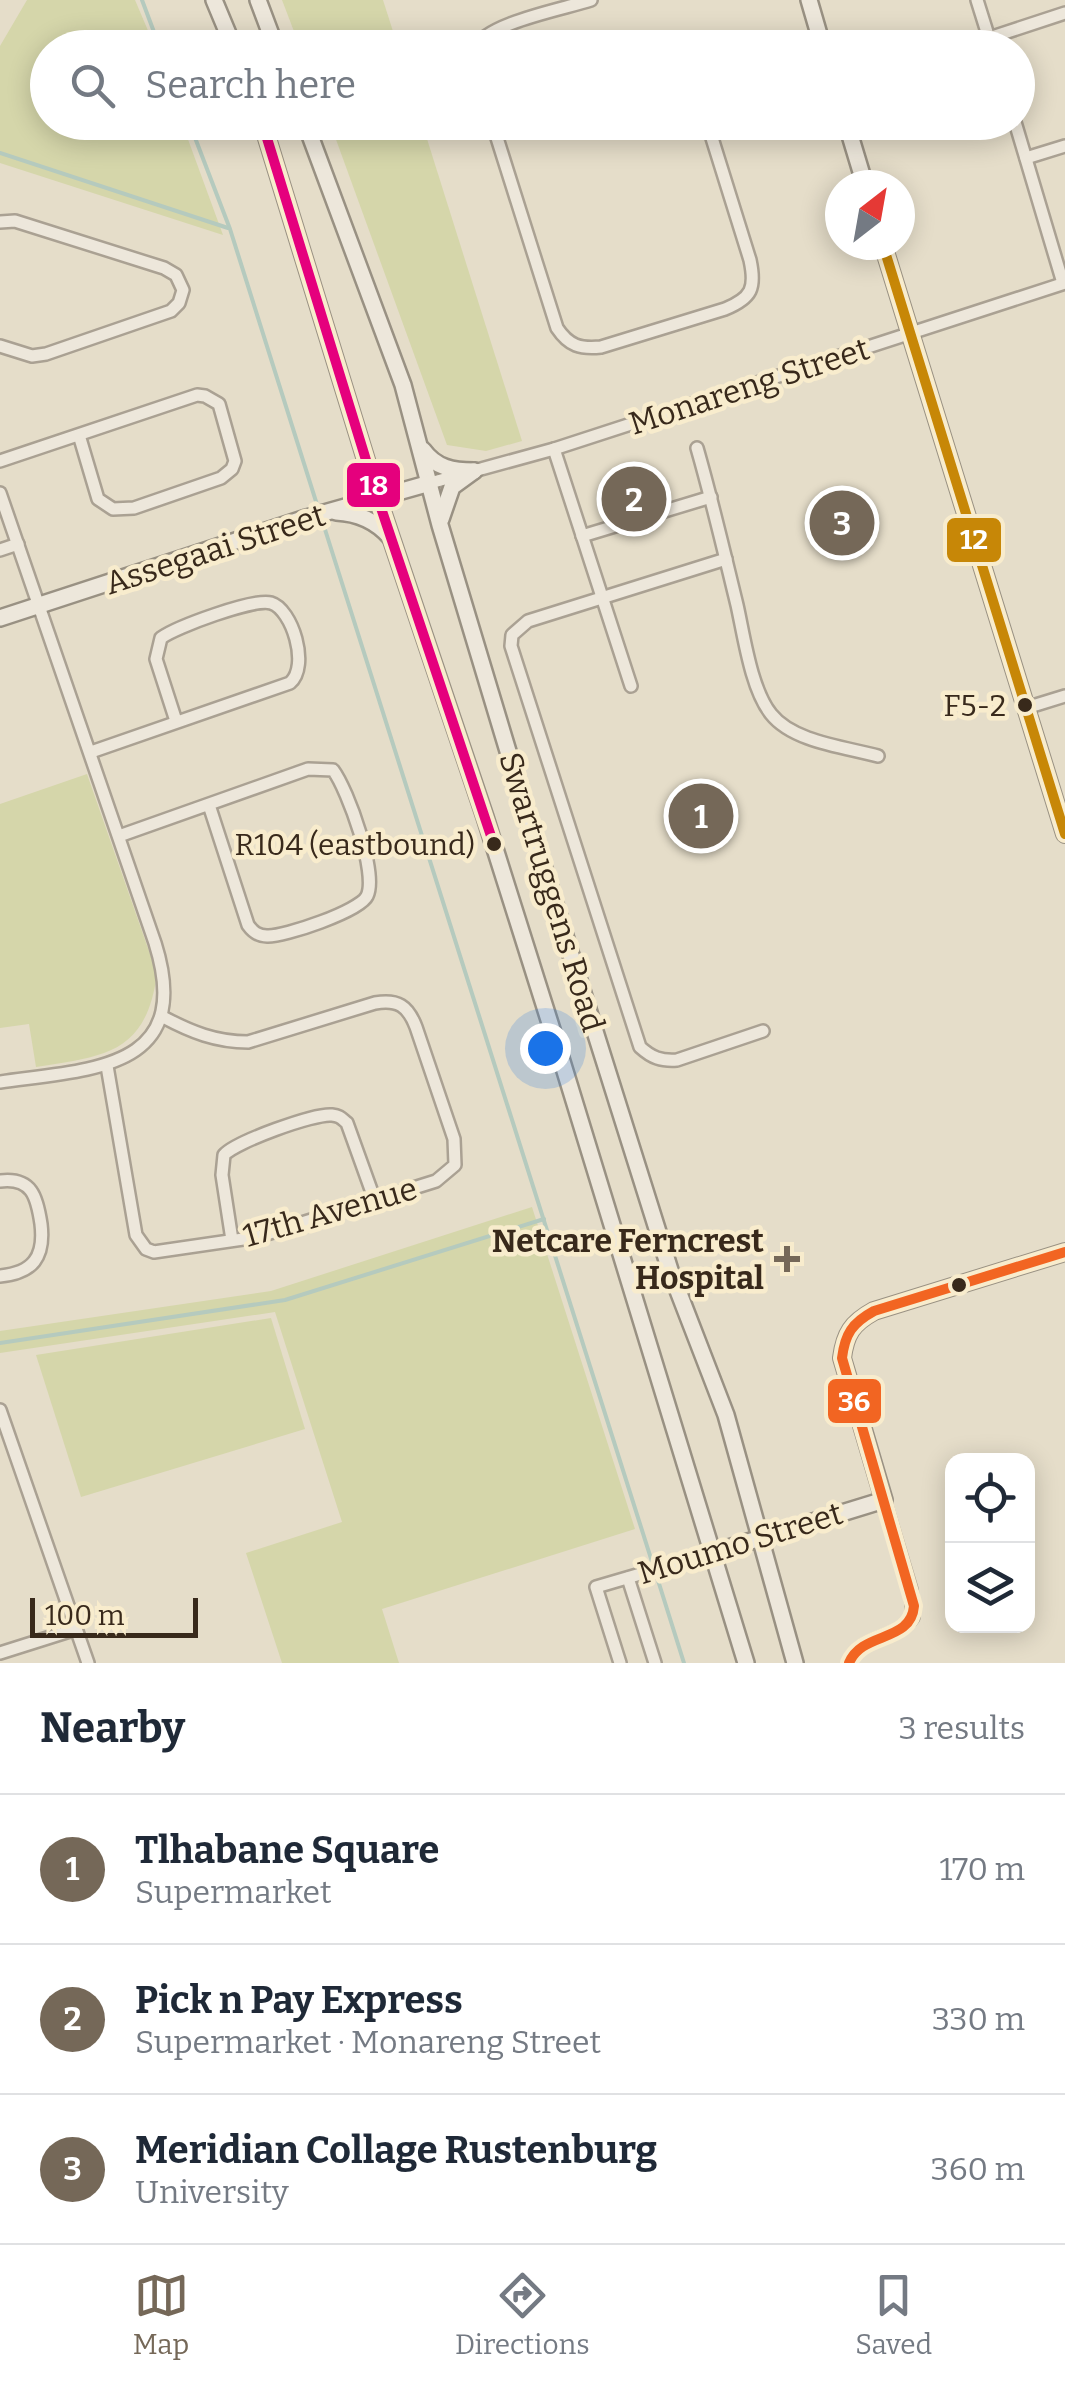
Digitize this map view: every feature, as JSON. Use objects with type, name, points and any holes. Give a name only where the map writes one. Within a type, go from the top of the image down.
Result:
[{"type":"main road","points":[[214,0],[226,30]]},
{"type":"main road","points":[[258,0],[269,30]]},
{"type":"main road","points":[[809,0],[818,30]]},
{"type":"main road","name":"Swartruggens Road","points":[[268,140],[378,499],[538,984],[746,1663]]},
{"type":"main road","name":"Swartruggens Road","points":[[311,140],[354,258],[382,320],[440,525],[670,1270],[720,1398],[795,1663]]},
{"type":"main road","points":[[851,140],[860,170]]},
{"type":"main road","points":[[888,260],[1065,834]]},
{"type":"main road","points":[[418,442],[438,466],[474,471]]},
{"type":"main road","points":[[440,525],[452,487],[474,471]]},
{"type":"main road","name":"Assegaai Street","points":[[0,618],[430,483]]},
{"type":"main road","points":[[329,512],[346,512],[379,525],[397,550]]},
{"type":"main road","name":"Moumo Street","points":[[712,1553],[884,1500],[842,1358],[849,1331],[858,1319],[1065,1252]]},
{"type":"street","points":[[493,30],[591,0]]},
{"type":"street","points":[[977,0],[986,30]]},
{"type":"street","points":[[1024,30],[1065,14]]},
{"type":"street","points":[[498,140],[557,328],[570,343],[586,348],[601,347],[725,309],[742,302],[748,294],[754,275],[712,140]]},
{"type":"street","points":[[1020,140],[1064,283]]},
{"type":"street","points":[[1026,158],[1065,146]]},
{"type":"street","points":[[0,222],[15,221],[164,268],[176,275],[183,290],[179,304],[171,311],[59,350],[32,356],[0,346]]},
{"type":"street","name":"Monareng Street","points":[[430,483],[554,449],[1064,283]]},
{"type":"street","points":[[0,461],[188,398],[206,396],[219,404],[223,412],[235,454],[234,465],[221,478],[134,508],[113,510],[98,499],[79,435]]},
{"type":"street","points":[[698,448],[760,694],[785,726],[809,737],[878,756]]},
{"type":"street","points":[[554,449],[632,686]]},
{"type":"street","points":[[0,493],[165,974],[163,1018],[145,1042],[106,1066],[0,1082]]},
{"type":"street","points":[[582,536],[711,497]]},
{"type":"street","points":[[0,550],[18,544]]},
{"type":"street","points":[[726,559],[528,621],[512,635],[511,646],[640,1047],[662,1061],[678,1060],[763,1031]]},
{"type":"street","points":[[90,752],[283,686],[296,678],[300,654],[284,612],[270,603],[255,603],[161,638],[156,660],[176,720]]},
{"type":"street","points":[[1026,708],[1065,696]]},
{"type":"street","points":[[119,836],[308,769],[333,770],[344,790],[369,868],[368,896],[359,906],[318,922],[271,937],[256,933],[248,925],[209,805]]},
{"type":"street","name":"17th Avenue","points":[[106,1066],[136,1234],[140,1243],[154,1252],[257,1237],[436,1181],[456,1162],[454,1139],[416,1028],[410,1013],[400,1004],[391,1000],[375,1003],[248,1042],[208,1038],[163,1018]]},
{"type":"street","points":[[232,1240],[222,1176],[224,1154],[238,1144],[321,1116],[338,1116],[347,1123],[374,1198]]},
{"type":"street","points":[[0,1181],[17,1181],[32,1189],[44,1243],[28,1270],[0,1276]]},
{"type":"street","points":[[0,1410],[88,1663]]},
{"type":"street","name":"Moumo Street","points":[[849,1663],[858,1648],[898,1632],[913,1617],[911,1590],[884,1500]]},
{"type":"street","name":"Moumo Street","points":[[620,1663],[596,1587],[712,1553]]},
{"type":"street","points":[[628,1578],[654,1663]]},
{"type":"street","points":[[0,1652],[76,1629]]},
{"type":"green space","points":[[27,0],[135,0],[148,30],[30,30],[30,140],[188,140],[223,235],[0,163],[0,46]]},
{"type":"green space","points":[[282,0],[383,0],[393,30],[293,30]]},
{"type":"green space","points":[[336,140],[427,140],[522,441],[486,451],[447,445]]},
{"type":"green space","points":[[87,774],[157,974],[143,1021],[132,1036],[102,1054],[36,1067],[29,1024],[0,1028],[0,804]]},
{"type":"green space","points":[[532,1207],[635,1529],[382,1609],[399,1663],[282,1663],[246,1553],[342,1522],[275,1312],[0,1353],[0,1331],[271,1291]]},
{"type":"green space","points":[[271,1318],[305,1429],[81,1497],[36,1355]]},
{"type":"waterway","points":[[142,0],[153,30]]},
{"type":"waterway","points":[[196,140],[230,229],[319,511]]},
{"type":"waterway","points":[[0,153],[228,228]]},
{"type":"waterway","points":[[322,520],[653,1565]]},
{"type":"waterway","points":[[0,1343],[285,1300],[544,1219]]},
{"type":"waterway","points":[[656,1574],[684,1663]]},
{"type":"transit line","name":"18","points":[[268,140],[378,499],[494,845]]},
{"type":"transit line","name":"12","points":[[888,260],[1065,834]]},
{"type":"transit line","name":"36","points":[[849,1663],[864,1646],[904,1626],[914,1606],[842,1358],[848,1336],[860,1320],[874,1311],[1065,1252]]},
{"type":"place","name":"Pick n Pay Express","points":[[634,499]]},
{"type":"place","name":"Meridian Collage Rustenburg","points":[[842,523]]},
{"type":"place","name":"F5-2","points":[[1025,705]]},
{"type":"place","name":"Tlhabane Square","points":[[701,816]]},
{"type":"place","name":"R104 (eastbound)","points":[[494,844]]},
{"type":"place","name":"Netcare Ferncrest Hospital","points":[[787,1259]]}]
